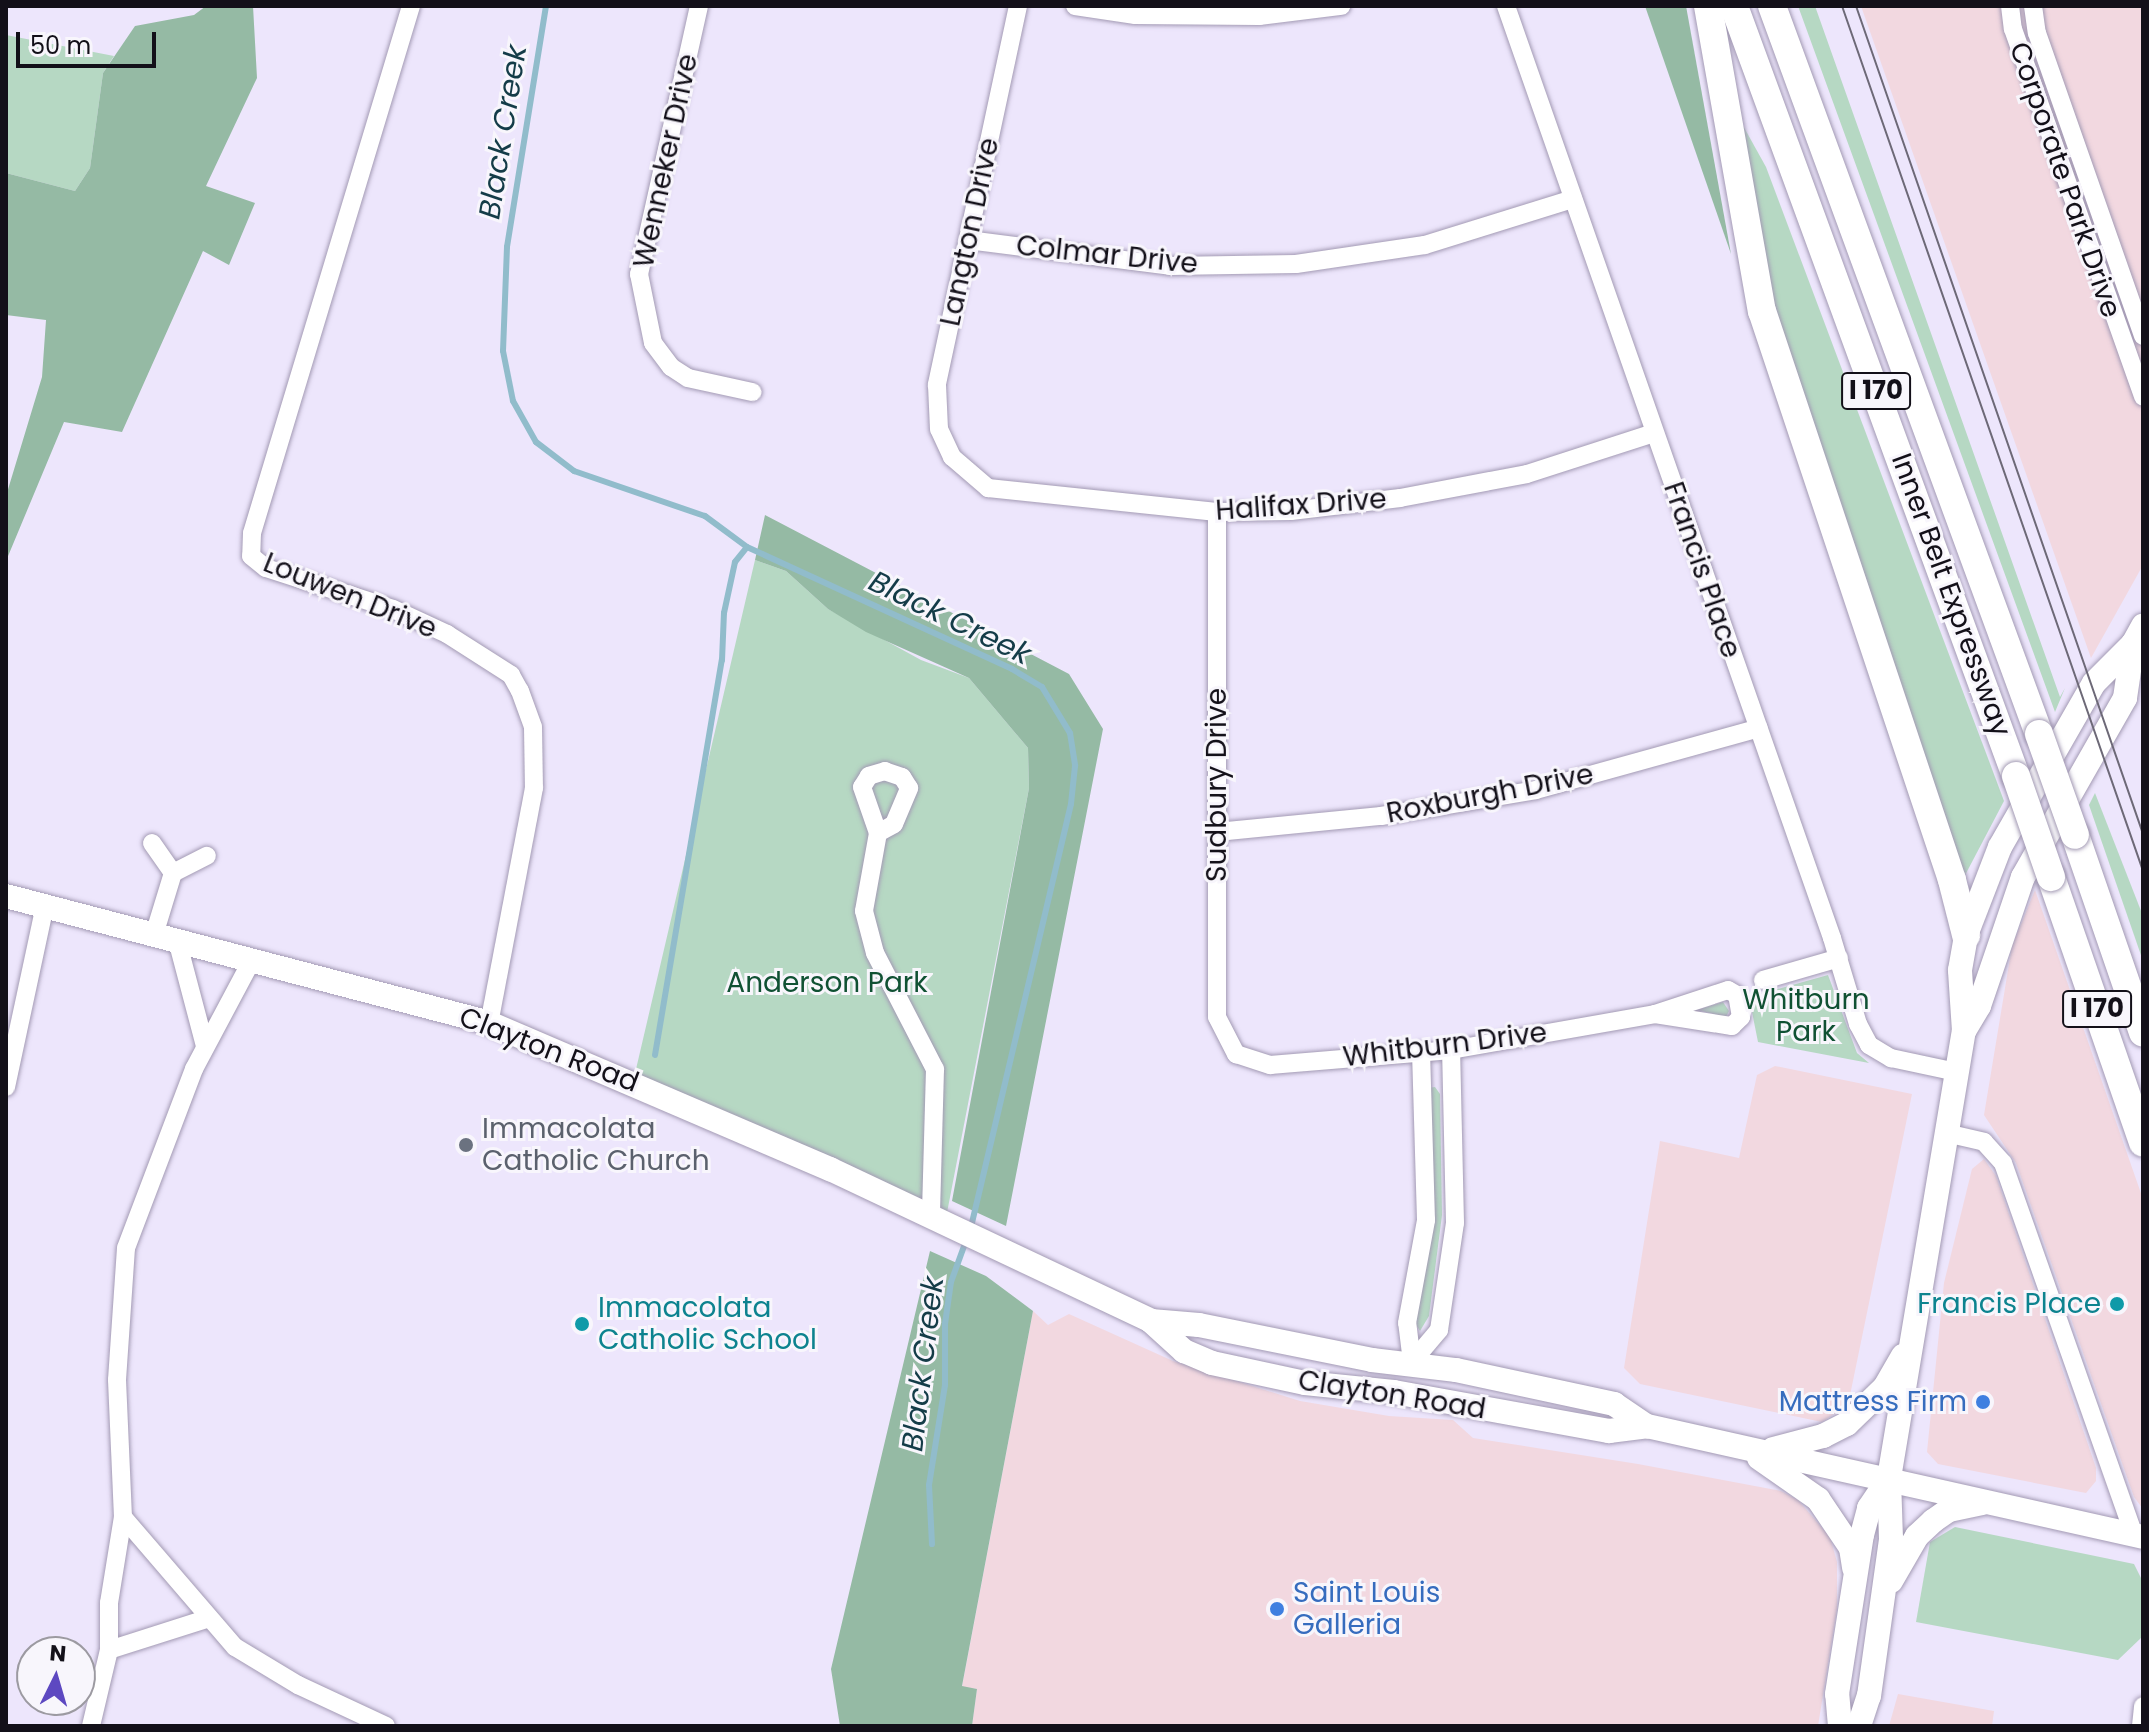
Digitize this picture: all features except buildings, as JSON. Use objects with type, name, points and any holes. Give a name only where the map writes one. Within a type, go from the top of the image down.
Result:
[{"type":"highway","points":[[1708,6],[1762,311],[1952,880],[1966,935]]},
{"type":"highway","name":"Inner Belt Expressway","points":[[1734,6],[2016,776],[2143,1142]]},
{"type":"highway","name":"Inner Belt Expressway","points":[[1772,6],[2039,734],[2143,1033]]},
{"type":"main road","points":[[1859,1726],[1891,1539],[1889,1478],[1964,1031],[1960,970],[1966,935],[2000,847],[2094,683],[2140,640]]},
{"type":"main road","points":[[1964,1031],[1983,996],[2023,877],[2125,698],[2140,640]]},
{"type":"main road","name":"Clayton Road","points":[[6,896],[253,958],[489,1023],[937,1218],[1151,1321],[1184,1351],[1212,1363],[1305,1383],[1394,1392],[1609,1431],[1647,1426],[2138,1536]]},
{"type":"main road","name":"Clayton Road","points":[[1151,1321],[1199,1325],[1325,1352],[1412,1362],[1614,1404],[1647,1426]]},
{"type":"main road","points":[[1744,1448],[1797,1445],[1847,1424],[1885,1387],[1912,1340]]},
{"type":"main road","points":[[1744,1448],[1818,1499],[1851,1548],[1855,1579]]},
{"type":"main road","points":[[1840,1726],[1837,1694],[1869,1508],[1889,1478]]},
{"type":"main road","points":[[1883,1598],[1917,1536],[1933,1521],[1949,1510],[1989,1502]]},
{"type":"street","name":"Louwen Drive","points":[[411,6],[252,533],[251,556],[266,568],[393,609],[447,634],[507,672],[520,691],[533,727],[534,788],[489,1023]]},
{"type":"street","name":"Wenneker Drive","points":[[699,6],[639,274],[653,343],[671,367],[688,378],[752,392]]},
{"type":"street","name":"Langton Drive","points":[[952,457],[939,429],[937,385],[1018,6]]},
{"type":"street","points":[[1075,6],[1135,15],[1259,16],[1341,6]]},
{"type":"street","name":"Francis Place","points":[[1506,6],[1839,958],[1858,1024],[1869,1045],[1891,1058],[1957,1072]]},
{"type":"street","name":"Corporate Park Drive","points":[[2010,6],[2018,44],[2143,397]]},
{"type":"street","name":"Corporate Park Drive","points":[[2033,6],[2037,33],[2143,336]]},
{"type":"street","name":"Colmar Drive","points":[[968,240],[1170,266],[1296,264],[1425,245],[1573,199]]},
{"type":"street","name":"Halifax Drive","points":[[952,457],[988,488],[1217,512],[1291,511],[1400,498],[1527,474],[1654,433]]},
{"type":"street","name":"Sudbury Drive","points":[[1217,512],[1217,1017],[1236,1054]]},
{"type":"street","name":"Roxburgh Drive","points":[[1217,832],[1381,816],[1536,790],[1759,728]]},
{"type":"street","points":[[878,833],[864,911],[875,953],[935,1069],[937,1218]]},
{"type":"street","points":[[152,843],[173,873],[166,938],[205,1046]]},
{"type":"street","points":[[173,873],[207,856]]},
{"type":"street","points":[[6,1087],[45,905]]},
{"type":"street","points":[[91,1726],[109,1650],[109,1603],[123,1517],[117,1380],[126,1248],[205,1046],[253,958]]},
{"type":"street","points":[[1763,980],[1839,958]]},
{"type":"street","name":"Whitburn Drive","points":[[1236,1054],[1270,1065],[1451,1050],[1655,1014],[1734,991],[1741,1017],[1732,1026],[1655,1014]]},
{"type":"street","points":[[1412,1362],[1439,1330],[1455,1223],[1451,1050]]},
{"type":"street","points":[[1412,1362],[1407,1323],[1426,1220],[1421,1051]]},
{"type":"street","points":[[1946,1133],[1984,1142],[2003,1163],[2138,1536]]},
{"type":"street","points":[[123,1517],[235,1647],[298,1685],[386,1726]]},
{"type":"street","points":[[109,1650],[209,1618]]},
{"type":"street","points":[[2141,1726],[2143,1706]]},
{"type":"shaded area","points":[[1861,6],[2143,6],[2143,565],[2091,658]]},
{"type":"shaded area","points":[[2035,890],[2143,1199],[2143,1509],[2134,1497],[2016,1163],[1984,1115],[2012,946]]},
{"type":"shaded area","points":[[1775,1066],[1912,1094],[1848,1405],[1822,1422],[1640,1384],[1624,1368],[1660,1141],[1739,1158],[1757,1075]]},
{"type":"shaded area","points":[[1984,1159],[1996,1176],[2096,1468],[2096,1481],[2086,1493],[1938,1464],[1927,1452],[1944,1283],[1972,1169]]},
{"type":"shaded area","name":"Saint Louis Galleria","points":[[1033,1311],[1048,1325],[1069,1314],[1173,1361],[1300,1401],[1389,1416],[1453,1420],[1473,1438],[1781,1491],[1798,1500],[1830,1537],[1837,1562],[1837,1608],[1818,1726],[972,1726],[977,1689],[962,1687]]},
{"type":"shaded area","points":[[1898,1694],[1994,1711],[1992,1726],[1889,1726]]},
{"type":"green space","points":[[206,6],[253,6],[257,78],[206,186],[255,203],[229,265],[203,251],[122,432],[64,422],[6,561],[6,496],[42,377],[46,320],[6,315],[6,173],[75,191],[90,168],[103,73],[135,26],[194,15]]},
{"type":"green space","points":[[1645,6],[1686,6],[1731,254]]},
{"type":"green space","points":[[1798,6],[1815,6],[2060,697],[2065,688],[2055,712]]},
{"type":"green space","points":[[6,35],[114,56],[103,73],[90,168],[75,191],[6,173]]},
{"type":"green space","points":[[1741,122],[1766,167],[2004,801],[1962,881],[1779,348]]},
{"type":"green space","points":[[765,515],[1069,674],[1103,729],[1006,1226],[952,1201],[1029,788],[1028,748],[969,678],[866,632],[828,609],[786,571],[755,560]]},
{"type":"green space","name":"Anderson Park","points":[[755,560],[786,571],[828,609],[921,660],[969,678],[1028,748],[1029,788],[945,1223],[633,1082]]},
{"type":"green space","points":[[2095,793],[2143,916],[2143,961],[2089,805]]},
{"type":"green space","name":"Whitburn Park","points":[[1828,975],[1857,1053],[1869,1063],[1758,1042],[1749,997]]},
{"type":"green space","points":[[1723,1002],[1729,1011],[1726,1017],[1697,1010]]},
{"type":"green space","points":[[1435,1087],[1440,1094],[1442,1215],[1429,1316],[1420,1331],[1413,1320],[1428,1088]]},
{"type":"green space","points":[[930,1251],[986,1276],[1033,1311],[962,1686],[977,1689],[972,1726],[840,1726],[831,1669]]},
{"type":"green space","points":[[1955,1527],[2134,1564],[2143,1582],[2142,1637],[2118,1660],[1916,1622],[1930,1542]]},
{"type":"waterway","name":"Black Creek","points":[[546,6],[507,247],[503,351],[513,401],[536,442],[574,471],[705,516],[747,547],[1012,669],[1042,687],[1070,733],[1075,766],[1071,804],[971,1228]]},
{"type":"waterway","points":[[655,1055],[722,660],[724,613],[735,562],[747,547]]},
{"type":"waterway","name":"Black Creek","points":[[932,1544],[929,1485],[945,1385],[945,1324],[951,1282],[967,1238]]},
{"type":"tram line","points":[[1842,6],[2143,871]]},
{"type":"tram line","points":[[1856,6],[2143,834]]},
{"type":"place","name":"Immacolata Catholic Church","points":[[466,1145]]},
{"type":"place","name":"Francis Place","points":[[2117,1304]]},
{"type":"place","name":"Immacolata Catholic School","points":[[582,1324]]},
{"type":"place","name":"Mattress Firm","points":[[1983,1402]]},
{"type":"place","name":"Saint Louis Galleria","points":[[1277,1609]]}]
